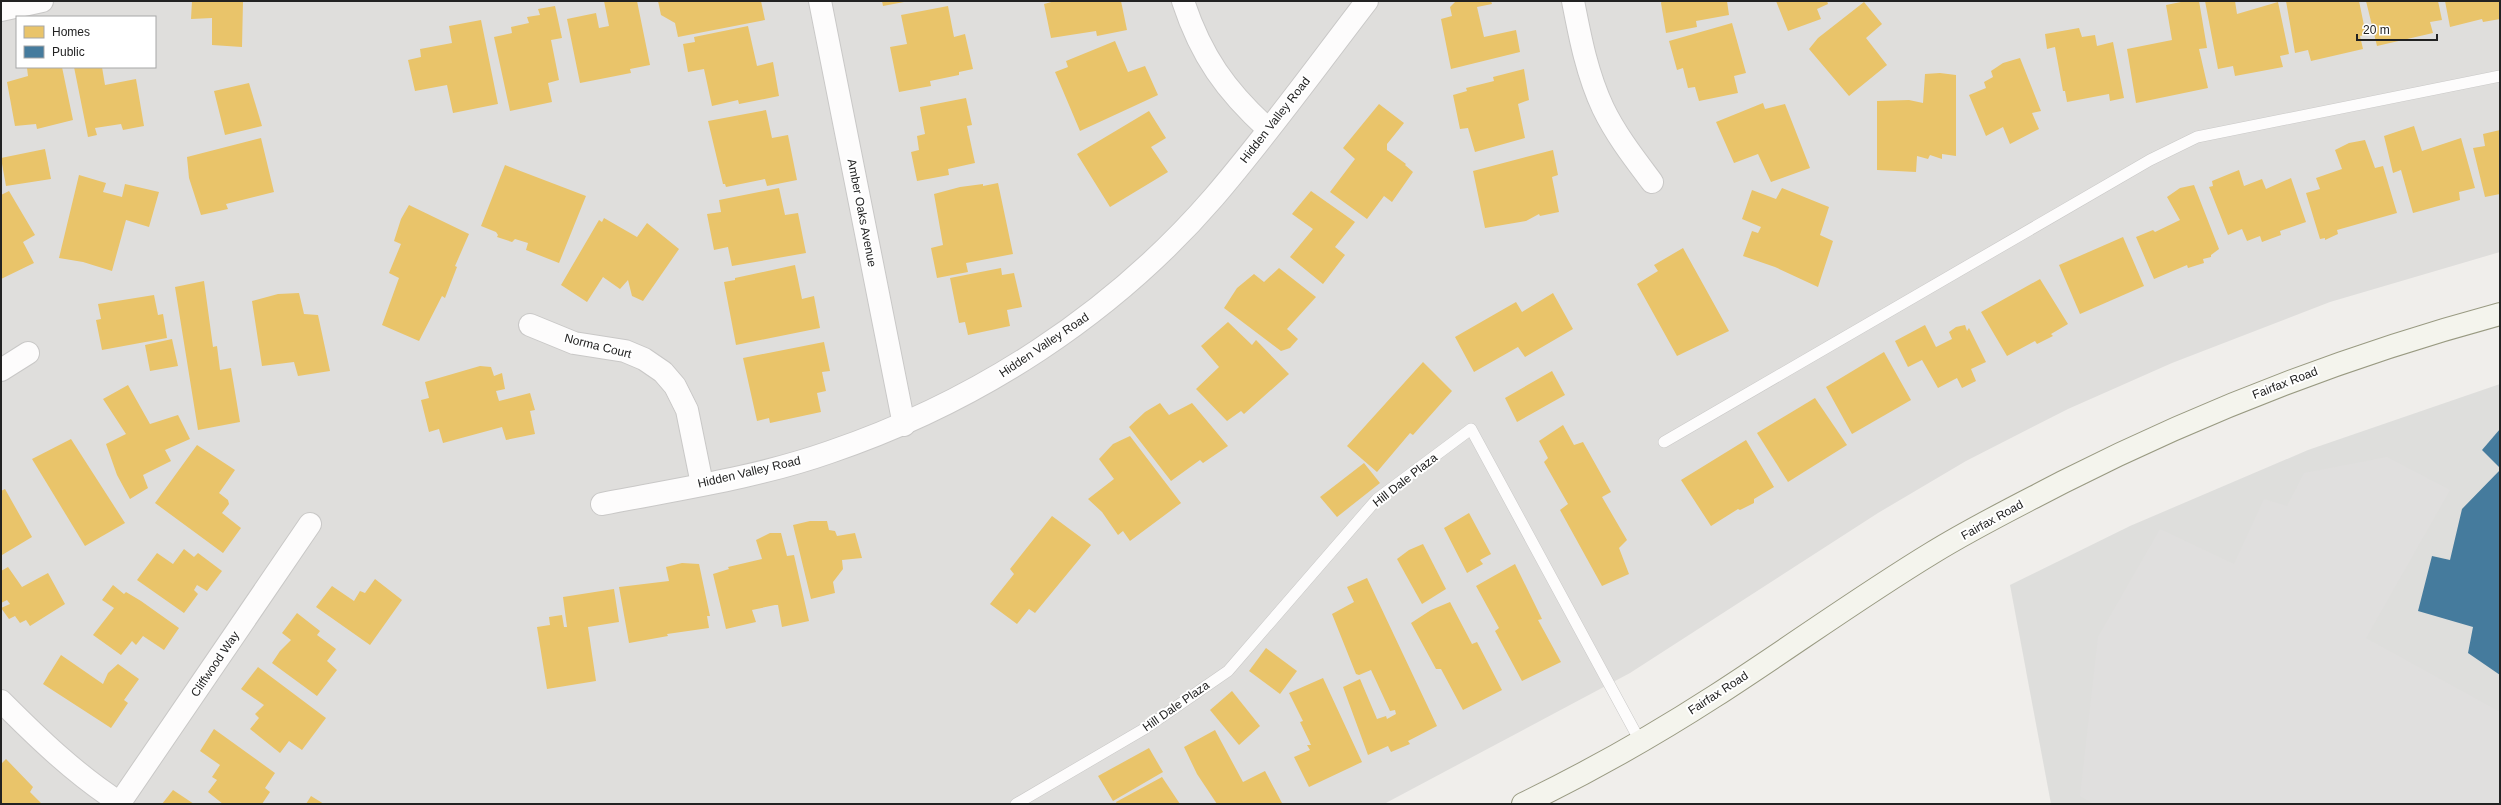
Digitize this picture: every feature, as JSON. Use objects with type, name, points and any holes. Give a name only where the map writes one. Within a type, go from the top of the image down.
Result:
[{"type":"main road","name":"Fairfax Road","points":[[1523,804],[1640,741],[1714,697],[1933,552],[2016,506],[2132,448],[2240,400],[2344,360],[2500,314]]},
{"type":"street","points":[[1,10],[42,1]]},
{"type":"street","name":"Amber Oaks Avenue","points":[[820,1],[904,425]]},
{"type":"street","points":[[1183,1],[1193,33],[1214,70],[1240,104],[1268,129]]},
{"type":"street","name":"Hidden Valley Road","points":[[602,504],[756,473],[828,453],[904,425],[978,388],[1042,349],[1108,300],[1163,251],[1214,197],[1367,1]]},
{"type":"street","points":[[1573,1],[1588,68],[1603,107],[1623,144],[1652,182]]},
{"type":"street","name":"Norma Court","points":[[530,325],[574,343],[625,351],[644,359],[663,372],[675,386],[687,410],[702,484]]},
{"type":"street","points":[[1,370],[28,353]]},
{"type":"street","name":"Cliffwood Way","points":[[119,803],[310,524]]},
{"type":"street","points":[[1,701],[46,746],[99,789],[119,803]]},
{"type":"lane","points":[[1664,442],[2150,160],[2197,137],[2500,76]]},
{"type":"lane","name":"Hill Dale Plaza","points":[[1016,804],[1144,729],[1228,671],[1377,499],[1471,429],[1640,741]]},
{"type":"shaded area","points":[[1,1],[2500,1],[2500,252],[2330,302],[2172,363],[2068,409],[1966,461],[1878,513],[1630,673],[1384,804],[1,804]]},
{"type":"shaded area","points":[[2500,384],[2500,804],[2051,804],[2010,585],[2130,526],[2308,450]]},
{"type":"shaded area","points":[[2387,457],[2450,490],[2366,638],[2500,712],[2500,804],[2094,804],[2080,796],[2098,637],[2160,529],[2234,564],[2264,499],[2287,506],[2304,473]]},
{"type":"building: Homes","points":[[192,1],[243,1],[242,47],[212,45],[212,18],[191,19]]},
{"type":"building: Homes","points":[[604,1],[637,1],[650,65],[630,69],[631,73],[580,83],[567,19],[596,13],[599,28],[609,26]]},
{"type":"building: Homes","points":[[658,1],[761,1],[765,20],[678,37],[675,23],[661,15]]},
{"type":"building: Homes","points":[[882,1],[904,1],[904,2],[883,6]]},
{"type":"building: Homes","points":[[1055,1],[1121,1],[1127,30],[1097,36],[1096,31],[1051,38],[1044,4]]},
{"type":"building: Homes","points":[[1456,1],[1491,1],[1492,4],[1477,7],[1484,37],[1516,30],[1520,52],[1451,69],[1441,19],[1452,16],[1450,7]]},
{"type":"building: Homes","points":[[1662,1],[1727,1],[1729,15],[1696,21],[1697,27],[1666,33],[1661,3]]},
{"type":"building: Homes","points":[[1776,1],[1827,1],[1828,4],[1817,9],[1821,19],[1788,31]]},
{"type":"building: Homes","points":[[2186,1],[2199,1],[2207,48],[2199,49],[2208,88],[2136,103],[2127,49],[2172,40],[2166,5]]},
{"type":"building: Homes","points":[[2205,1],[2235,1],[2237,14],[2278,2],[2289,54],[2280,56],[2283,67],[2235,76],[2233,66],[2218,69]]},
{"type":"building: Homes","points":[[2286,1],[2359,1],[2366,35],[2360,36],[2363,49],[2311,61],[2308,50],[2295,53]]},
{"type":"building: Homes","points":[[2366,1],[2438,1],[2442,20],[2430,22],[2433,33],[2377,46]]},
{"type":"building: Homes","points":[[2445,1],[2500,1],[2500,19],[2483,22],[2482,19],[2450,27]]},
{"type":"building: Homes","points":[[1864,2],[1882,24],[1866,38],[1887,65],[1849,96],[1809,49],[1818,38]]},
{"type":"building: Homes","points":[[555,6],[562,38],[551,40],[559,80],[548,83],[552,102],[510,111],[494,37],[512,33],[511,27],[529,23],[527,17],[540,15],[538,9]]},
{"type":"building: Homes","points":[[948,6],[954,37],[965,34],[973,69],[959,72],[959,75],[930,81],[931,86],[899,92],[890,47],[907,44],[901,15]]},
{"type":"building: Homes","points":[[481,20],[498,104],[453,113],[447,85],[415,91],[408,60],[421,57],[420,49],[452,43],[449,26]]},
{"type":"building: Homes","points":[[1732,23],[1746,73],[1734,76],[1738,93],[1699,101],[1695,87],[1688,88],[1683,68],[1677,70],[1669,41]]},
{"type":"building: Homes","points":[[748,26],[757,66],[773,62],[779,96],[739,104],[738,100],[712,106],[704,69],[688,72],[683,44],[695,42],[694,37]]},
{"type":"building: Homes","points":[[2079,28],[2082,37],[2095,35],[2097,46],[2113,42],[2124,98],[2110,101],[2109,94],[2067,102],[2065,91],[2063,91],[2055,47],[2047,49],[2045,34]]},
{"type":"building: Homes","points":[[1115,41],[1128,72],[1145,66],[1158,95],[1080,131],[1055,72],[1068,67],[1066,61]]},
{"type":"building: Homes","points":[[2020,58],[2041,111],[2032,113],[2039,129],[2010,144],[2003,127],[1986,136],[1969,95],[1986,88],[1984,82],[1993,77],[1991,71],[2003,63]]},
{"type":"building: Homes","points":[[27,68],[62,68],[73,120],[37,129],[36,124],[15,126],[7,82],[28,76]]},
{"type":"building: Homes","points":[[74,68],[102,68],[105,85],[136,79],[144,126],[123,130],[121,124],[95,128],[97,135],[88,137]]},
{"type":"building: Homes","points":[[1524,69],[1529,100],[1518,104],[1525,138],[1475,152],[1468,128],[1460,129],[1453,95],[1467,91],[1466,88],[1494,81],[1493,77]]},
{"type":"building: Homes","points":[[1940,73],[1956,75],[1956,156],[1942,154],[1942,159],[1930,155],[1928,159],[1917,156],[1916,172],[1877,170],[1877,101],[1909,100],[1923,103],[1925,74]]},
{"type":"building: Homes","points":[[249,83],[262,126],[225,135],[214,91]]},
{"type":"building: Homes","points":[[966,98],[972,125],[967,126],[975,163],[948,169],[949,175],[917,181],[911,152],[919,150],[917,136],[925,134],[920,107]]},
{"type":"building: Homes","points":[[1763,103],[1765,109],[1785,104],[1810,168],[1771,182],[1758,154],[1734,163],[1716,122]]},
{"type":"building: Homes","points":[[1379,104],[1404,123],[1387,144],[1387,150],[1406,164],[1405,165],[1413,172],[1392,202],[1384,196],[1367,219],[1330,192],[1355,159],[1343,148]]},
{"type":"building: Homes","points":[[766,110],[772,138],[788,135],[797,180],[767,186],[765,179],[726,187],[725,184],[723,184],[708,121]]},
{"type":"building: Homes","points":[[1149,111],[1166,138],[1151,147],[1168,172],[1110,207],[1077,154]]},
{"type":"building: Homes","points":[[2414,126],[2422,151],[2461,138],[2475,188],[2459,192],[2460,200],[2413,213],[2401,170],[2393,173],[2384,136]]},
{"type":"building: Homes","points":[[2500,130],[2500,194],[2485,197],[2473,148],[2485,146],[2483,134]]},
{"type":"building: Homes","points":[[261,138],[274,192],[226,204],[228,209],[201,215],[189,178],[187,157]]},
{"type":"building: Homes","points":[[2365,140],[2375,168],[2383,166],[2397,213],[2337,230],[2338,234],[2325,240],[2325,238],[2320,239],[2306,193],[2320,189],[2316,178],[2342,169],[2335,150],[2349,143]]},
{"type":"building: Homes","points":[[45,149],[51,179],[6,186],[1,158]]},
{"type":"building: Homes","points":[[1553,150],[1558,175],[1552,177],[1559,212],[1540,216],[1539,214],[1526,221],[1485,228],[1473,171]]},
{"type":"building: Homes","points":[[505,165],[586,196],[559,263],[526,250],[528,243],[515,239],[512,242],[497,237],[498,235],[496,232],[481,226]]},
{"type":"building: Homes","points":[[2239,170],[2244,186],[2262,179],[2266,189],[2291,178],[2306,222],[2280,231],[2281,235],[2262,242],[2260,236],[2247,241],[2242,229],[2228,235],[2209,187],[2213,186],[2212,181]]},
{"type":"building: Homes","points":[[79,175],[106,183],[103,192],[122,197],[125,184],[159,192],[149,227],[126,220],[112,271],[83,262],[59,258]]},
{"type":"building: Homes","points":[[998,183],[1013,254],[966,263],[968,272],[937,278],[931,248],[943,245],[934,194],[960,187],[983,184],[983,186]]},
{"type":"building: Homes","points":[[2194,185],[2219,249],[2211,255],[2211,257],[2203,259],[2204,263],[2188,268],[2187,265],[2154,279],[2136,237],[2153,230],[2155,232],[2180,220],[2167,197],[2180,188]]},
{"type":"building: Homes","points":[[779,188],[785,215],[798,213],[806,253],[732,266],[728,247],[714,250],[707,214],[721,212],[719,200]]},
{"type":"building: Homes","points":[[1782,188],[1829,207],[1820,235],[1833,241],[1818,287],[1775,267],[1743,256],[1752,231],[1758,233],[1761,227],[1742,219],[1752,190],[1776,199]]},
{"type":"building: Homes","points":[[9,191],[35,235],[23,242],[34,263],[1,279],[1,195]]},
{"type":"building: Homes","points":[[1311,191],[1355,222],[1335,247],[1345,255],[1323,284],[1290,257],[1313,229],[1292,214]]},
{"type":"building: Homes","points":[[409,205],[469,234],[455,266],[457,267],[445,298],[442,296],[419,341],[382,325],[399,278],[389,273],[401,244],[394,241],[401,219]]},
{"type":"building: Homes","points":[[604,218],[637,237],[647,223],[679,249],[643,301],[632,296],[628,280],[620,289],[603,277],[587,302],[561,285],[599,220],[602,222]]},
{"type":"building: Homes","points":[[2123,237],[2144,286],[2080,314],[2059,265]]},
{"type":"building: Homes","points":[[1683,248],[1729,331],[1677,356],[1637,284],[1658,271],[1654,265]]},
{"type":"building: Homes","points":[[795,265],[802,299],[814,296],[820,328],[736,345],[724,282],[735,280],[735,278]]},
{"type":"building: Homes","points":[[1001,268],[1002,275],[1014,273],[1022,307],[1007,310],[1010,326],[968,335],[965,322],[959,323],[950,278]]},
{"type":"building: Homes","points":[[1279,268],[1316,297],[1287,329],[1298,339],[1290,348],[1281,351],[1224,308],[1237,288],[1254,274],[1264,282]]},
{"type":"building: Homes","points":[[2040,279],[2068,324],[2051,334],[2053,336],[2037,344],[2035,341],[2007,356],[1981,312]]},
{"type":"building: Homes","points":[[204,281],[213,347],[217,346],[220,370],[231,368],[240,422],[198,430],[175,287]]},
{"type":"building: Homes","points":[[299,293],[304,314],[318,315],[330,371],[298,376],[294,362],[262,366],[252,301],[278,294]]},
{"type":"building: Homes","points":[[1553,293],[1573,329],[1525,357],[1518,347],[1474,372],[1455,337],[1516,302],[1522,312]]},
{"type":"building: Homes","points":[[154,295],[158,315],[163,314],[167,338],[102,350],[96,320],[101,319],[98,304]]},
{"type":"building: Homes","points":[[1228,322],[1252,345],[1256,340],[1289,374],[1244,414],[1241,411],[1227,421],[1196,389],[1219,367],[1201,346]]},
{"type":"building: Homes","points":[[1925,325],[1936,347],[1952,339],[1949,332],[1956,327],[1965,325],[1967,331],[1969,328],[1986,362],[1971,369],[1976,381],[1962,388],[1957,378],[1938,388],[1922,360],[1908,367],[1895,341]]},
{"type":"building: Homes","points":[[172,339],[178,366],[150,371],[145,345]]},
{"type":"building: Homes","points":[[824,342],[830,371],[822,372],[826,391],[817,393],[821,412],[770,423],[769,418],[757,421],[743,358]]},
{"type":"building: Homes","points":[[1884,352],[1911,400],[1852,434],[1826,387]]},
{"type":"building: Homes","points":[[1423,362],[1452,391],[1413,435],[1410,433],[1377,472],[1347,446]]},
{"type":"building: Homes","points":[[480,366],[491,367],[494,376],[502,373],[505,389],[496,391],[499,401],[530,393],[535,410],[530,411],[535,434],[506,440],[502,427],[443,443],[439,429],[429,432],[421,400],[429,398],[425,382]]},
{"type":"building: Homes","points":[[1552,371],[1565,395],[1517,422],[1505,398]]},
{"type":"building: Homes","points":[[128,385],[150,424],[178,415],[190,439],[165,450],[171,461],[143,475],[148,488],[130,499],[117,475],[106,444],[126,434],[103,399]]},
{"type":"building: Homes","points":[[1815,398],[1847,445],[1788,482],[1757,433]]},
{"type":"building: Homes","points":[[1160,403],[1169,415],[1192,403],[1228,446],[1203,463],[1200,460],[1171,481],[1129,427],[1145,412]]},
{"type":"building: Homes","points":[[1563,425],[1574,445],[1583,442],[1611,492],[1602,497],[1627,540],[1619,548],[1629,574],[1602,586],[1560,510],[1568,504],[1544,462],[1548,458],[1539,441]]},
{"type":"building: Homes","points":[[1130,436],[1181,503],[1130,541],[1123,531],[1118,535],[1102,512],[1088,499],[1114,479],[1099,459],[1113,444]]},
{"type":"building: Homes","points":[[71,439],[125,523],[85,546],[32,459]]},
{"type":"building: Homes","points":[[1746,440],[1774,487],[1754,499],[1754,503],[1740,510],[1738,509],[1711,526],[1681,480]]},
{"type":"building: Homes","points":[[197,445],[235,470],[219,493],[228,500],[229,504],[222,513],[241,528],[223,553],[155,503]]},
{"type":"building: Homes","points":[[1364,463],[1380,483],[1337,517],[1320,497]]},
{"type":"building: Homes","points":[[5,489],[32,537],[2,555],[1,491]]},
{"type":"building: Homes","points":[[1469,513],[1491,554],[1480,560],[1483,564],[1467,573],[1444,528]]},
{"type":"building: Homes","points":[[1052,516],[1091,545],[1035,613],[1029,609],[1017,624],[990,604],[1014,574],[1010,569]]},
{"type":"building: Homes","points":[[810,521],[827,521],[829,530],[835,531],[837,536],[855,533],[862,558],[842,560],[843,569],[833,582],[835,593],[811,599],[793,525]]},
{"type":"building: Homes","points":[[770,533],[781,533],[787,556],[794,555],[809,621],[782,627],[778,605],[775,605],[752,610],[756,622],[726,629],[713,574],[729,569],[728,567],[762,559],[756,540]]},
{"type":"building: Homes","points":[[1423,544],[1446,589],[1422,604],[1397,559],[1409,550]]},
{"type":"building: Homes","points":[[184,549],[194,557],[198,553],[222,571],[207,591],[197,585],[194,590],[198,594],[184,613],[137,580],[157,553],[173,564]]},
{"type":"building: Homes","points":[[682,563],[699,564],[710,616],[707,616],[709,628],[667,634],[668,636],[629,643],[619,587],[669,581],[666,567]]},
{"type":"building: Homes","points":[[1515,564],[1542,619],[1538,620],[1561,662],[1522,681],[1495,631],[1499,628],[1476,586]]},
{"type":"building: Homes","points":[[8,567],[22,587],[48,573],[65,604],[30,626],[26,620],[20,623],[15,616],[9,619],[1,608],[10,604],[7,600],[1,603],[1,571]]},
{"type":"building: Homes","points":[[1367,578],[1437,726],[1408,741],[1410,744],[1391,752],[1388,746],[1368,755],[1343,687],[1360,679],[1377,719],[1386,716],[1387,719],[1396,714],[1395,710],[1390,711],[1371,670],[1359,675],[1356,674],[1332,614],[1354,602],[1347,587]]},
{"type":"building: Homes","points":[[375,579],[402,600],[370,645],[316,607],[332,586],[354,601],[360,591],[365,593]]},
{"type":"building: Homes","points":[[113,585],[124,594],[126,592],[141,601],[179,628],[164,650],[143,636],[136,645],[132,641],[121,655],[93,635],[114,608],[102,600]]},
{"type":"building: Homes","points":[[614,589],[619,622],[588,627],[596,681],[547,689],[537,627],[550,625],[549,617],[562,615],[564,627],[567,627],[563,597]]},
{"type":"building: Homes","points":[[1450,602],[1472,644],[1477,642],[1502,690],[1463,710],[1441,669],[1436,669],[1411,623],[1431,610]]},
{"type":"building: Homes","points":[[297,613],[320,631],[317,635],[336,649],[327,661],[337,670],[317,696],[272,663],[280,651],[291,640],[282,633]]},
{"type":"building: Homes","points":[[1266,648],[1297,671],[1280,694],[1249,671]]},
{"type":"building: Homes","points":[[61,655],[103,684],[108,673],[118,664],[139,679],[124,700],[128,703],[111,728],[43,684]]},
{"type":"building: Homes","points":[[258,667],[326,718],[302,750],[289,741],[280,753],[250,729],[259,718],[255,714],[264,705],[241,689]]},
{"type":"building: Homes","points":[[1323,678],[1362,762],[1309,787],[1294,757],[1310,750],[1307,745],[1311,745],[1300,722],[1303,721],[1289,693]]},
{"type":"building: Homes","points":[[1232,691],[1260,726],[1239,745],[1210,710]]},
{"type":"building: Homes","points":[[214,729],[275,773],[265,788],[270,792],[262,804],[223,804],[208,792],[217,780],[212,777],[220,765],[200,751]]},
{"type":"building: Homes","points":[[1215,730],[1243,782],[1265,771],[1282,803],[1217,804],[1197,774],[1184,747]]},
{"type":"building: Homes","points":[[1149,748],[1163,772],[1113,801],[1098,776]]},
{"type":"building: Homes","points":[[6,759],[33,787],[30,792],[42,804],[1,804],[1,764]]},
{"type":"building: Homes","points":[[1162,777],[1180,804],[1117,804],[1116,802]]},
{"type":"building: Homes","points":[[173,790],[194,804],[162,804]]},
{"type":"building: Homes","points":[[311,796],[324,804],[306,804]]},
{"type":"building: Public","points":[[2500,429],[2500,468],[2482,450]]},
{"type":"building: Public","points":[[2500,470],[2500,675],[2468,653],[2473,627],[2418,611],[2432,556],[2450,560],[2462,509]]}]
